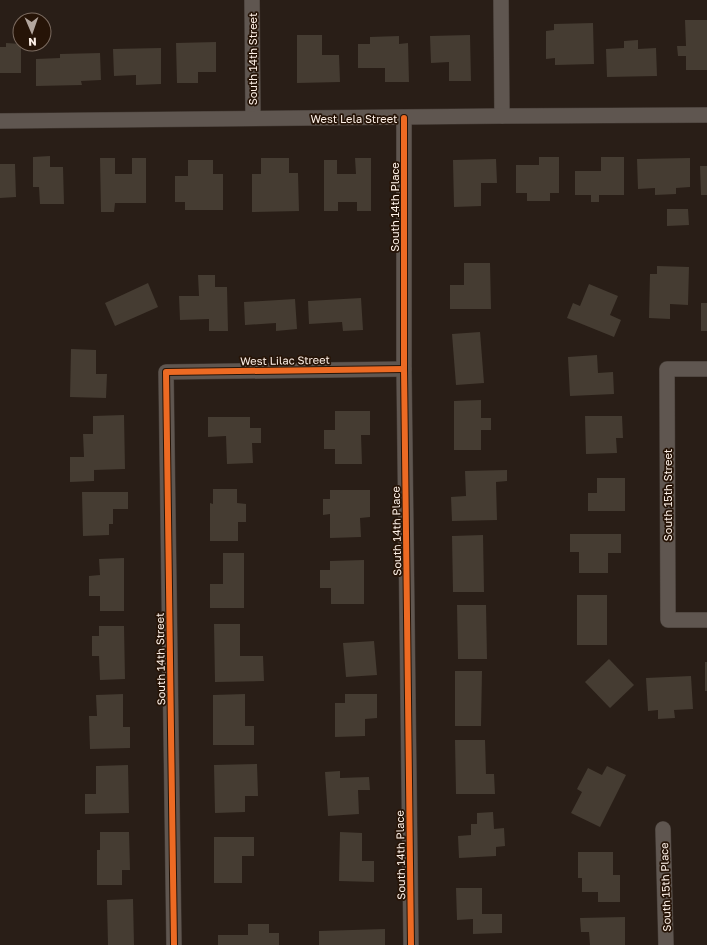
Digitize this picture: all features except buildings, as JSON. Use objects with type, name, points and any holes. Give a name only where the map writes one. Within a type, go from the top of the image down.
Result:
[{"type":"street","name":"South 14th Street","points":[[252,0],[252,118]]},
{"type":"street","points":[[501,0],[502,116]]},
{"type":"street","name":"West Lela Street","points":[[0,121],[502,116],[707,116]]},
{"type":"street","name":"South 14th Place","points":[[404,118],[404,369],[411,945]]},
{"type":"street","name":"South 15th Street","points":[[707,368],[667,369],[668,620],[707,620]]},
{"type":"street","name":"West Lilac Street","points":[[166,372],[404,369]]},
{"type":"street","name":"South 14th Street","points":[[166,372],[174,945]]},
{"type":"street","name":"South 15th Place","points":[[663,829],[666,945]]},
{"type":"cycle path","points":[[404,118],[404,369],[411,945]]},
{"type":"cycle path","points":[[174,945],[166,372],[404,369]]}]
